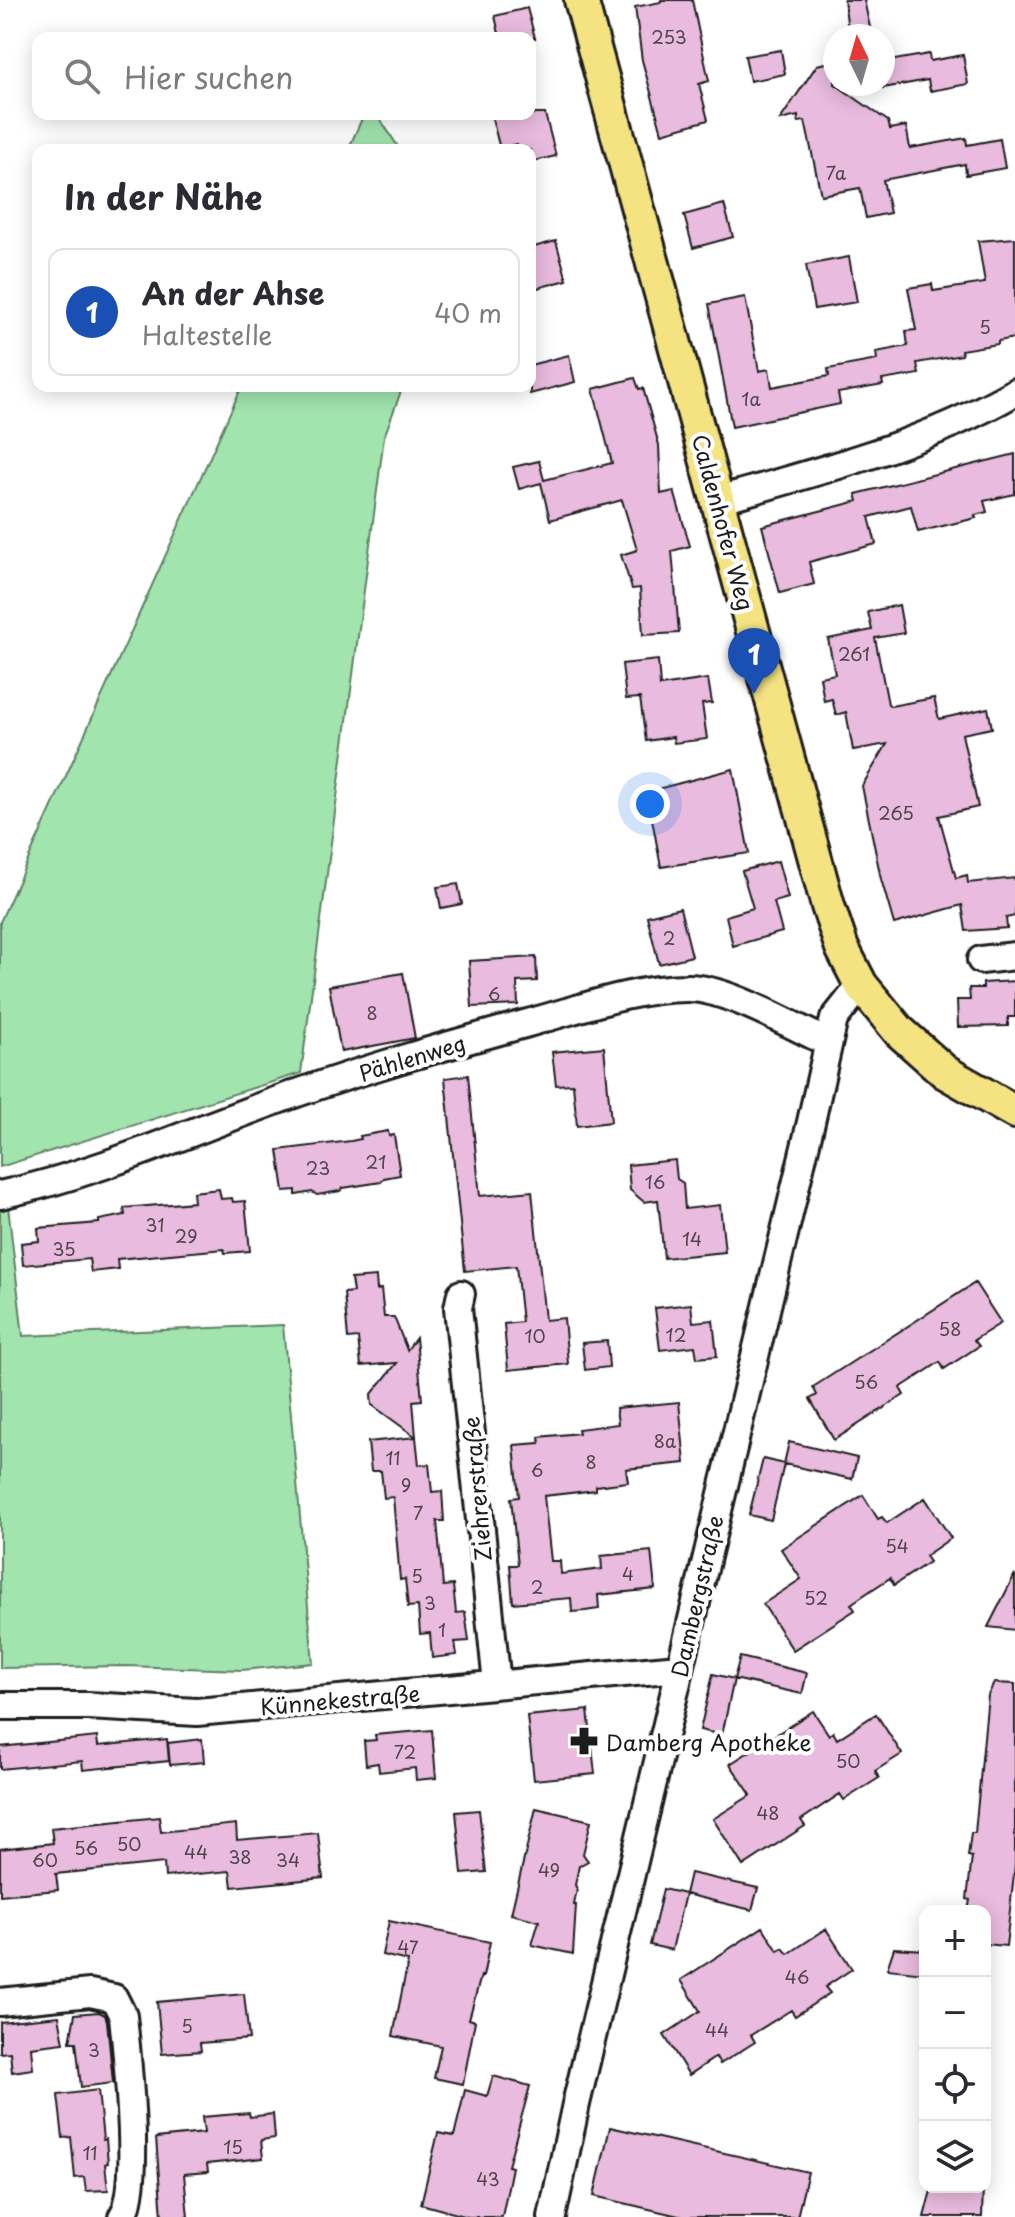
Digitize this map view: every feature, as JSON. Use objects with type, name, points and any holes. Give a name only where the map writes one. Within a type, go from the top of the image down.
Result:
[{"type":"main road","name":"Caldenhofer Weg","points":[[581,0],[842,948],[861,985],[899,1031],[945,1072],[1015,1112]]},
{"type":"street","points":[[718,500],[849,463],[918,438],[1015,392]]},
{"type":"street","points":[[981,960],[1015,956]]},
{"type":"street","name":"Dambergstraße","points":[[552,2217],[679,1668],[811,1122],[827,1042],[834,1019],[861,985]]},
{"type":"street","name":"Pählenweg","points":[[0,1195],[104,1166],[302,1091],[425,1052],[637,994],[689,987],[721,994],[827,1042]]},
{"type":"street","name":"Ziehrerstraße","points":[[461,1294],[458,1308],[497,1684]]},
{"type":"street","name":"Künnekestraße","points":[[0,1706],[88,1706],[197,1712],[679,1668]]},
{"type":"street","points":[[0,2002],[90,1993],[114,1998],[123,2016],[132,2163],[128,2208],[122,2217]]},
{"type":"green space","points":[[361,120],[381,120],[396,144],[351,144]]},
{"type":"green space","points":[[239,392],[401,392],[384,437],[301,1073],[0,1167],[0,922]]},
{"type":"green space","points":[[8,1206],[23,1336],[283,1325],[313,1663],[242,1670],[126,1666],[0,1668],[0,1208]]},
{"type":"building","points":[[661,0],[692,0],[709,81],[699,84],[708,120],[662,133],[642,60],[635,7]]},
{"type":"building","points":[[844,0],[864,0],[869,24],[847,24]]},
{"type":"building","points":[[527,8],[533,32],[499,32],[495,16]]},
{"type":"building","points":[[781,50],[785,74],[750,81],[745,56]]},
{"type":"building","points":[[929,54],[930,61],[963,55],[968,84],[930,91],[928,80],[895,86],[895,60]]},
{"type":"building","points":[[823,64],[823,96],[852,96],[888,121],[890,129],[906,126],[910,148],[966,138],[967,145],[1000,139],[1005,168],[966,175],[965,164],[883,180],[890,213],[866,218],[860,188],[821,195],[805,121],[798,122],[798,116],[780,120],[817,65]]},
{"type":"building","points":[[536,114],[545,114],[556,156],[536,161],[536,144],[499,144],[493,120],[536,120]]},
{"type":"building","points":[[724,204],[733,237],[693,248],[684,215]]},
{"type":"building","points":[[1015,238],[1015,338],[961,350],[962,355],[917,363],[919,374],[882,380],[883,385],[838,393],[840,404],[732,427],[709,304],[745,297],[759,371],[769,369],[772,387],[829,376],[828,369],[877,360],[876,352],[908,346],[906,331],[916,330],[908,288],[932,284],[933,291],[985,283],[978,241]]},
{"type":"building","points":[[556,241],[567,280],[536,288],[536,246]]},
{"type":"building","points":[[849,257],[857,302],[814,309],[806,265]]},
{"type":"building","points":[[569,355],[575,382],[530,394],[536,392],[536,363]]},
{"type":"building","points":[[635,378],[639,389],[643,388],[659,445],[661,494],[674,491],[690,546],[672,551],[679,633],[643,635],[640,588],[632,589],[621,555],[637,550],[622,500],[550,520],[541,483],[519,489],[513,467],[539,461],[544,480],[612,463],[593,389]]},
{"type":"building","points":[[1015,454],[1015,494],[984,501],[987,512],[975,515],[976,518],[918,532],[911,506],[869,517],[876,544],[809,562],[814,584],[780,593],[762,526],[858,501],[856,494]]},
{"type":"building","points":[[899,605],[904,633],[875,638],[888,704],[934,698],[939,719],[988,708],[992,728],[962,734],[978,807],[939,816],[956,878],[967,875],[968,883],[1015,878],[1015,916],[1006,918],[1007,928],[966,931],[962,905],[894,924],[881,879],[862,786],[887,744],[853,750],[846,712],[836,715],[832,699],[824,701],[820,677],[835,674],[828,639],[872,630],[868,612]]},
{"type":"building","points":[[658,660],[660,686],[708,679],[712,703],[702,704],[707,739],[674,743],[673,737],[646,741],[640,698],[626,699],[622,664]]},
{"type":"building","points":[[733,769],[749,853],[661,867],[652,819],[657,818],[650,791]]},
{"type":"building","points":[[778,861],[788,898],[774,902],[782,932],[733,946],[726,916],[753,908],[742,871]]},
{"type":"building","points":[[458,884],[462,904],[441,908],[437,887]]},
{"type":"building","points":[[680,908],[692,956],[659,964],[647,916]]},
{"type":"building","points":[[536,957],[537,981],[517,982],[518,1005],[472,1007],[469,961]]},
{"type":"building","points":[[403,973],[415,1038],[341,1052],[329,986]]},
{"type":"building","points":[[1015,981],[1015,1017],[1008,1017],[1008,1026],[958,1027],[957,1000],[970,1000],[969,988],[983,988],[983,983]]},
{"type":"building","points":[[604,1047],[611,1122],[577,1126],[573,1084],[556,1085],[552,1052]]},
{"type":"building","points":[[468,1075],[480,1196],[532,1191],[545,1320],[564,1318],[568,1364],[508,1370],[504,1324],[522,1322],[516,1266],[465,1271],[445,1078]]},
{"type":"building","points":[[388,1131],[389,1136],[394,1135],[400,1175],[317,1195],[312,1192],[296,1195],[296,1190],[284,1191],[278,1150],[351,1141],[361,1139],[360,1136]]},
{"type":"building","points":[[675,1160],[677,1179],[683,1183],[685,1209],[720,1205],[725,1252],[664,1258],[658,1200],[644,1202],[630,1190],[628,1165]]},
{"type":"building","points":[[219,1189],[221,1199],[245,1201],[250,1251],[225,1253],[224,1249],[117,1259],[118,1269],[91,1272],[89,1259],[23,1265],[21,1243],[39,1241],[38,1228],[99,1223],[99,1220],[125,1215],[124,1208],[194,1202],[193,1192]]},
{"type":"building","points":[[376,1277],[377,1290],[381,1289],[384,1317],[394,1317],[407,1350],[416,1338],[422,1400],[413,1401],[416,1437],[372,1405],[371,1395],[397,1363],[361,1366],[358,1338],[348,1339],[344,1293],[353,1292],[351,1279]]},
{"type":"building","points":[[975,1283],[1001,1323],[974,1340],[979,1346],[944,1369],[940,1362],[900,1388],[904,1395],[834,1440],[810,1399],[817,1395],[813,1387]]},
{"type":"building","points":[[691,1304],[693,1322],[713,1320],[717,1356],[697,1358],[695,1346],[660,1350],[655,1308]]},
{"type":"building","points":[[607,1341],[609,1367],[585,1370],[582,1343]]},
{"type":"building","points":[[679,1402],[685,1463],[626,1469],[628,1482],[596,1486],[596,1490],[544,1496],[551,1561],[560,1561],[561,1574],[602,1569],[601,1556],[651,1551],[655,1589],[598,1595],[599,1609],[585,1611],[572,1612],[571,1598],[513,1603],[510,1565],[518,1565],[511,1498],[519,1497],[514,1445],[540,1443],[539,1437],[579,1433],[578,1429],[618,1424],[616,1408]]},
{"type":"building","points":[[416,1437],[419,1465],[429,1464],[432,1492],[442,1491],[444,1521],[437,1521],[443,1586],[453,1585],[456,1613],[465,1612],[469,1641],[455,1642],[457,1655],[432,1658],[430,1633],[420,1634],[418,1606],[408,1607],[405,1579],[400,1580],[393,1497],[384,1498],[381,1471],[371,1471],[368,1442]]},
{"type":"building","points":[[789,1442],[857,1458],[852,1479],[784,1464]]},
{"type":"building","points":[[763,1459],[784,1464],[771,1520],[749,1515]]},
{"type":"building","points":[[863,1495],[878,1519],[882,1517],[887,1523],[925,1498],[951,1538],[925,1556],[929,1562],[894,1585],[890,1578],[851,1604],[855,1610],[793,1650],[763,1604],[801,1579],[781,1549]]},
{"type":"building","points":[[1015,1574],[1015,1630],[988,1627]]},
{"type":"building","points":[[740,1657],[807,1673],[802,1694],[734,1679]]},
{"type":"building","points":[[713,1674],[734,1679],[722,1735],[700,1730]]},
{"type":"building","points":[[994,1683],[1015,1684],[1015,1865],[1006,1946],[991,1945],[991,1905],[969,1905],[970,1900],[967,1899],[972,1857],[968,1856],[971,1833],[975,1833],[988,1695]]},
{"type":"building","points":[[588,1710],[595,1774],[534,1780],[527,1716]]},
{"type":"building","points":[[813,1711],[829,1735],[833,1732],[837,1739],[876,1714],[902,1754],[875,1771],[879,1778],[844,1800],[840,1794],[801,1820],[805,1826],[743,1866],[713,1819],[751,1795],[730,1764]]},
{"type":"building","points":[[432,1730],[436,1778],[416,1780],[415,1768],[379,1772],[378,1763],[366,1765],[364,1741],[376,1740],[375,1735]]},
{"type":"building","points":[[97,1737],[98,1746],[167,1739],[169,1761],[83,1770],[82,1761],[0,1769],[0,1747]]},
{"type":"building","points":[[202,1739],[204,1762],[170,1765],[168,1743]]},
{"type":"building","points":[[536,1808],[591,1821],[583,1854],[588,1861],[579,1866],[575,1885],[573,1954],[532,1945],[539,1921],[511,1914]]},
{"type":"building","points":[[479,1810],[486,1872],[462,1874],[456,1812]]},
{"type":"building","points":[[159,1817],[161,1832],[236,1824],[237,1840],[318,1833],[323,1878],[232,1887],[230,1871],[165,1877],[164,1863],[56,1874],[58,1890],[0,1895],[0,1849],[53,1843],[51,1828]]},
{"type":"building","points":[[690,1873],[758,1888],[752,1910],[685,1894]]},
{"type":"building","points":[[663,1889],[685,1894],[672,1950],[650,1945]]},
{"type":"building","points":[[389,1921],[490,1942],[483,1977],[469,2019],[475,2021],[463,2084],[434,2078],[441,2046],[393,2036],[408,1961],[382,1955]]},
{"type":"building","points":[[763,1927],[778,1951],[783,1948],[788,1954],[826,1929],[852,1969],[825,1987],[830,1993],[795,2016],[791,2010],[751,2035],[755,2042],[720,2064],[716,2057],[689,2075],[664,2035],[700,2011],[681,1980]]},
{"type":"building","points":[[894,1948],[919,1950],[919,1972],[887,1969]]},
{"type":"building","points":[[244,1994],[249,2039],[200,2043],[201,2051],[162,2054],[157,2002]]},
{"type":"building","points":[[99,2012],[105,2015],[107,2021],[113,2083],[81,2087],[76,2042],[70,2042],[75,2014]]},
{"type":"building","points":[[59,2016],[64,2043],[31,2047],[33,2069],[12,2072],[10,2052],[0,2053],[0,2022]]},
{"type":"building","points":[[493,2076],[530,2086],[508,2166],[512,2167],[502,2217],[468,2217],[421,2204],[438,2133],[454,2136],[465,2090],[487,2096]]},
{"type":"building","points":[[98,2090],[103,2140],[106,2139],[108,2190],[86,2191],[84,2177],[75,2178],[71,2137],[63,2138],[58,2095]]},
{"type":"building","points":[[249,2113],[250,2117],[273,2114],[275,2138],[261,2140],[263,2158],[207,2164],[208,2172],[184,2174],[188,2217],[162,2217],[156,2138],[204,2133],[202,2117]]},
{"type":"building","points":[[610,2127],[808,2172],[797,2217],[683,2217],[594,2196]]},
{"type":"building","points":[[930,2193],[983,2193],[982,2217],[924,2217]]},
{"type":"place","name":"An der Ahse","points":[[754,694]]},
{"type":"place","name":"Damberg Apotheke","points":[[584,1741]]}]
